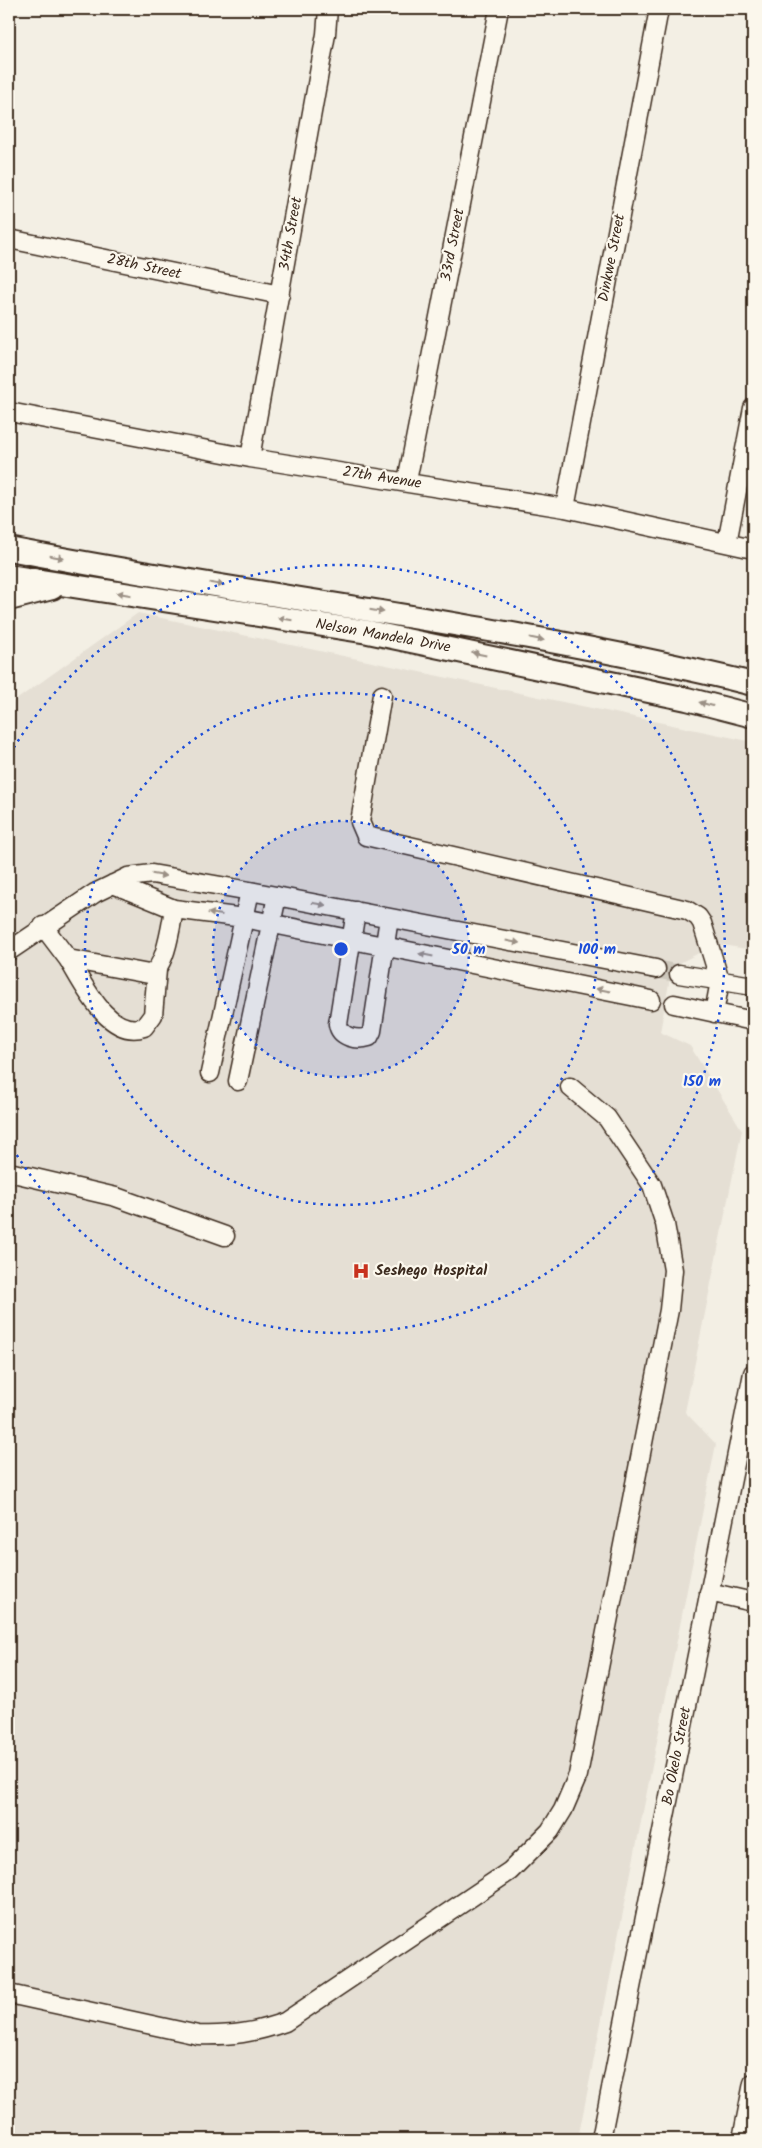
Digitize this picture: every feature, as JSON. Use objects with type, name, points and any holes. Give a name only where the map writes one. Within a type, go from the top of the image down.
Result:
[{"type":"main road","name":"Nelson Mandela Drive","points":[[9,549],[477,627],[706,672],[753,684]]},
{"type":"main road","name":"Nelson Mandela Drive","points":[[9,576],[377,634],[687,698],[753,716]]},
{"type":"main road","points":[[9,598],[66,585]]},
{"type":"street","name":"34th Street","points":[[250,458],[326,34],[328,9]]},
{"type":"street","name":"33rd Street","points":[[407,481],[499,9]]},
{"type":"street","name":"Dinkwe Street","points":[[565,508],[659,9]]},
{"type":"street","name":"28th Street","points":[[9,240],[280,295]]},
{"type":"street","points":[[727,543],[753,408]]},
{"type":"street","name":"27th Avenue","points":[[9,412],[250,458],[407,481],[565,508],[753,549]]},
{"type":"street","points":[[382,695],[360,822],[366,836],[687,910],[698,916],[702,923],[720,981],[714,1013]]},
{"type":"street","points":[[9,951],[43,926],[113,884],[134,875],[152,874],[277,896],[656,969]]},
{"type":"street","points":[[113,884],[174,909],[271,923],[650,1000]]},
{"type":"street","points":[[210,1073],[250,891]]},
{"type":"street","points":[[238,1081],[277,896]]},
{"type":"street","points":[[43,926],[68,958],[99,1008],[109,1018],[130,1028],[144,1026],[153,1016],[157,970],[163,959],[174,909]]},
{"type":"street","points":[[356,911],[338,1024],[339,1031],[344,1036],[364,1039],[369,1037],[389,918]]},
{"type":"street","points":[[68,958],[143,974],[157,970]]},
{"type":"street","points":[[679,974],[753,986]]},
{"type":"street","points":[[674,1004],[753,1021]]},
{"type":"street","points":[[9,1994],[198,2035],[226,2036],[258,2032],[285,2022],[510,1871],[550,1831],[564,1810],[578,1775],[668,1310],[673,1270],[665,1224],[652,1185],[607,1118],[570,1087]]},
{"type":"street","points":[[9,1172],[116,1197],[225,1236]]},
{"type":"street","name":"Bo Okelo Street","points":[[601,2139],[753,1373]]},
{"type":"street","points":[[710,1592],[753,1602]]},
{"type":"street","points":[[742,2139],[753,2083]]},
{"type":"shaded area","name":"Seshego Hospital","points":[[138,613],[753,742],[753,950],[716,944],[672,967],[660,1032],[690,1046],[742,1130],[685,1412],[716,1444],[578,2139],[9,2139],[9,705]]},
{"type":"tunnel","points":[[656,969],[679,974]]},
{"type":"place","name":"Seshego Hospital","points":[[361,1271]]}]
